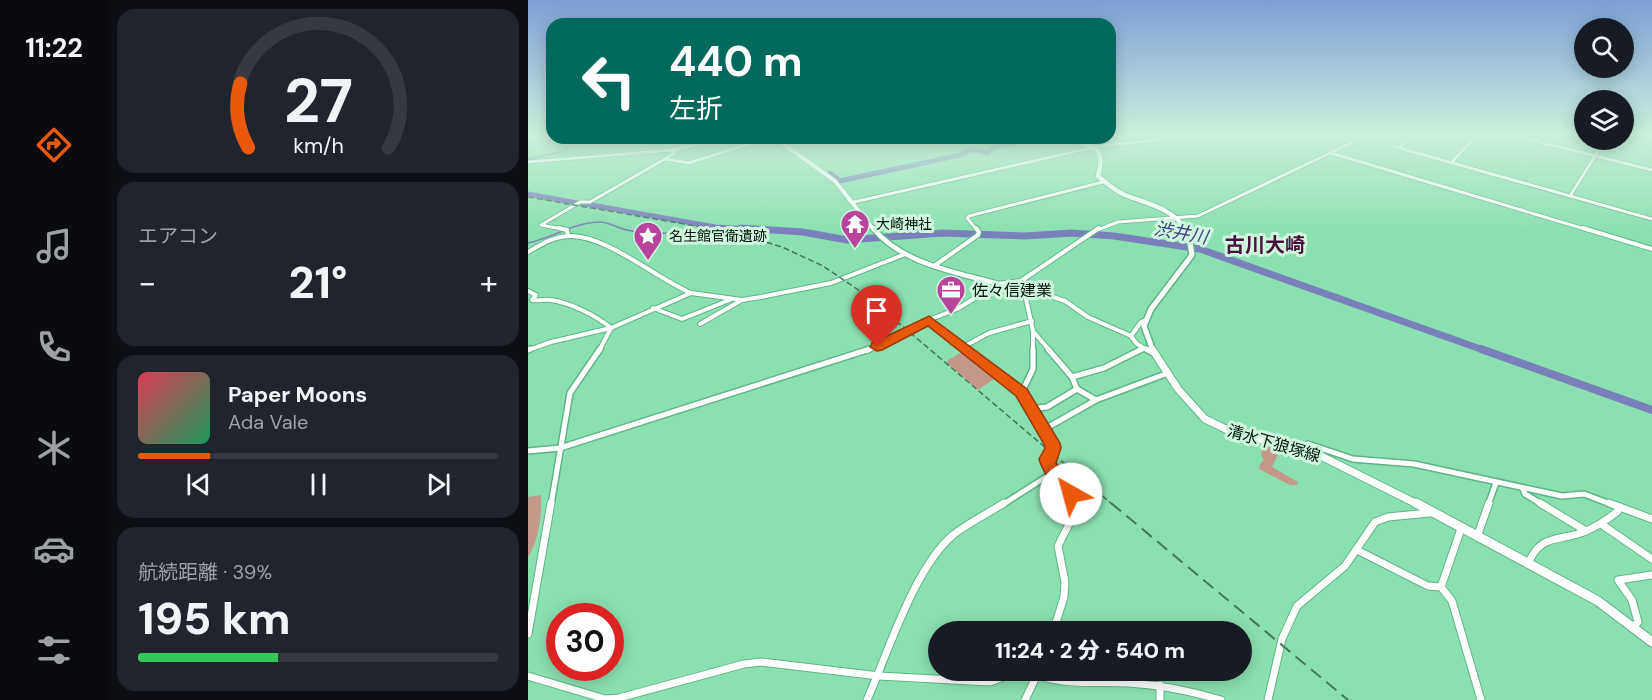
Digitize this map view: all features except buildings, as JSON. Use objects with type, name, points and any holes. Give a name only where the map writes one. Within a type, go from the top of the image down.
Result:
[{"type":"main road","points":[[1100,167],[1098,176],[1116,192],[1170,211],[1179,219],[1191,248],[1190,258],[1146,320]]},
{"type":"main road","name":"清水下狼塚線","points":[[1146,320],[1144,332],[1155,354],[1189,405],[1213,424],[1238,435],[1305,450],[1334,462],[1588,595],[1635,625],[1652,642]]},
{"type":"street","points":[[652,167],[590,202],[580,202],[541,225],[605,243],[674,286],[691,292],[742,300]]},
{"type":"street","points":[[816,167],[835,180],[881,238],[903,255],[998,284],[1022,284],[1065,301],[1088,317],[1131,336],[1155,354]]},
{"type":"street","points":[[854,202],[1010,167]]},
{"type":"street","points":[[1022,284],[1103,226],[1118,222],[1179,219],[1203,214],[1302,167]]},
{"type":"street","points":[[1376,167],[1652,249]]},
{"type":"street","points":[[1466,167],[1652,219]]},
{"type":"street","points":[[1570,196],[1588,167]]},
{"type":"street","points":[[934,266],[978,233],[968,217],[1103,182]]},
{"type":"street","points":[[528,252],[545,241],[568,232]]},
{"type":"street","points":[[700,324],[742,300],[831,283],[903,255]]},
{"type":"street","points":[[528,451],[560,448],[865,352],[929,320],[957,309],[998,284]]},
{"type":"street","points":[[1022,284],[1033,331],[1033,369],[1022,392]]},
{"type":"street","points":[[528,291],[536,295],[532,300],[536,302],[547,299],[561,303],[601,319],[611,328]]},
{"type":"street","points":[[528,350],[551,342],[611,328],[691,292]]},
{"type":"street","points":[[653,309],[682,319],[733,298]]},
{"type":"street","points":[[929,320],[1022,392],[1052,443],[1053,448],[1047,459],[1076,501],[1077,508],[1058,546],[1065,582],[1064,597],[1056,621]]},
{"type":"street","points":[[1131,336],[1141,322],[1146,320]]},
{"type":"street","points":[[963,347],[989,333],[1032,321]]},
{"type":"street","points":[[528,634],[570,393],[604,344],[611,328]]},
{"type":"street","points":[[1033,331],[1072,377],[1077,388],[1096,400]]},
{"type":"street","points":[[1072,377],[1104,368],[1144,348]]},
{"type":"street","points":[[1043,430],[1096,400],[1168,374]]},
{"type":"street","points":[[1030,409],[1047,407],[1077,388]]},
{"type":"street","points":[[1305,450],[1308,444],[1353,459],[1414,464],[1562,496],[1584,494],[1652,519]]},
{"type":"street","points":[[867,700],[894,638],[939,549],[953,535],[1054,472]]},
{"type":"street","points":[[1477,537],[1497,483]]},
{"type":"street","points":[[1523,489],[1525,494],[1561,513],[1586,531]]},
{"type":"street","points":[[1528,564],[1532,554],[1544,542],[1586,531],[1601,524],[1618,511],[1619,507]]},
{"type":"street","points":[[1268,700],[1282,639],[1292,612],[1297,606],[1337,574],[1357,550],[1375,522],[1432,512]]},
{"type":"street","points":[[1601,524],[1652,559]]},
{"type":"street","points":[[1441,587],[1461,529]]},
{"type":"street","points":[[1357,550],[1428,586],[1441,587],[1452,601],[1481,700]]},
{"type":"street","points":[[1635,625],[1638,622],[1632,600],[1618,580],[1652,574]]},
{"type":"street","points":[[528,676],[605,699],[619,698],[744,664],[761,662],[879,676],[928,679]]},
{"type":"street","points":[[972,681],[993,681]]},
{"type":"street","points":[[1025,700],[1032,681]]},
{"type":"street","points":[[1058,681],[1066,684],[1113,682],[1160,685],[1184,688],[1221,700]]},
{"type":"street","points":[[1160,685],[1160,700]]},
{"type":"shaded area","points":[[964,351],[997,377],[978,390],[947,363],[948,360]]},
{"type":"shaded area","points":[[1263,447],[1273,447],[1279,452],[1272,467],[1298,482],[1297,485],[1290,485],[1259,469],[1264,460],[1261,455]]},
{"type":"shaded area","points":[[541,495],[539,527],[528,557],[528,497]]},
{"type":"waterway","points":[[830,173],[840,181],[906,167]]},
{"type":"waterway","points":[[528,194],[577,203]]},
{"type":"waterway","points":[[580,203],[715,227],[767,230]]},
{"type":"waterway","points":[[528,243],[591,223],[603,222],[627,230],[649,233],[682,232],[715,227]]},
{"type":"waterway","name":"渋井川","points":[[741,228],[803,232],[847,240],[943,233],[1025,236],[1072,233],[1114,236],[1200,249],[1486,351]]},
{"type":"waterway","name":"渋井川","points":[[1481,349],[1652,410]]},
{"type":"railway","points":[[528,197],[736,233],[782,247],[823,266],[857,289],[907,330],[1113,505]]},
{"type":"railway","points":[[1111,503],[1348,700]]},
{"type":"place","name":"大崎神社","points":[[855,250]]},
{"type":"place","name":"名生館官衛遺跡","points":[[648,262]]},
{"type":"place","name":"佐々信建業","points":[[951,316]]},
{"type":"district","name":"古川大崎","points":[[1265,245]]},
{"type":"route","points":[[877,347],[929,320],[1022,392],[1026,403],[1052,443],[1053,448],[1047,459],[1048,465],[1071,494]]}]
